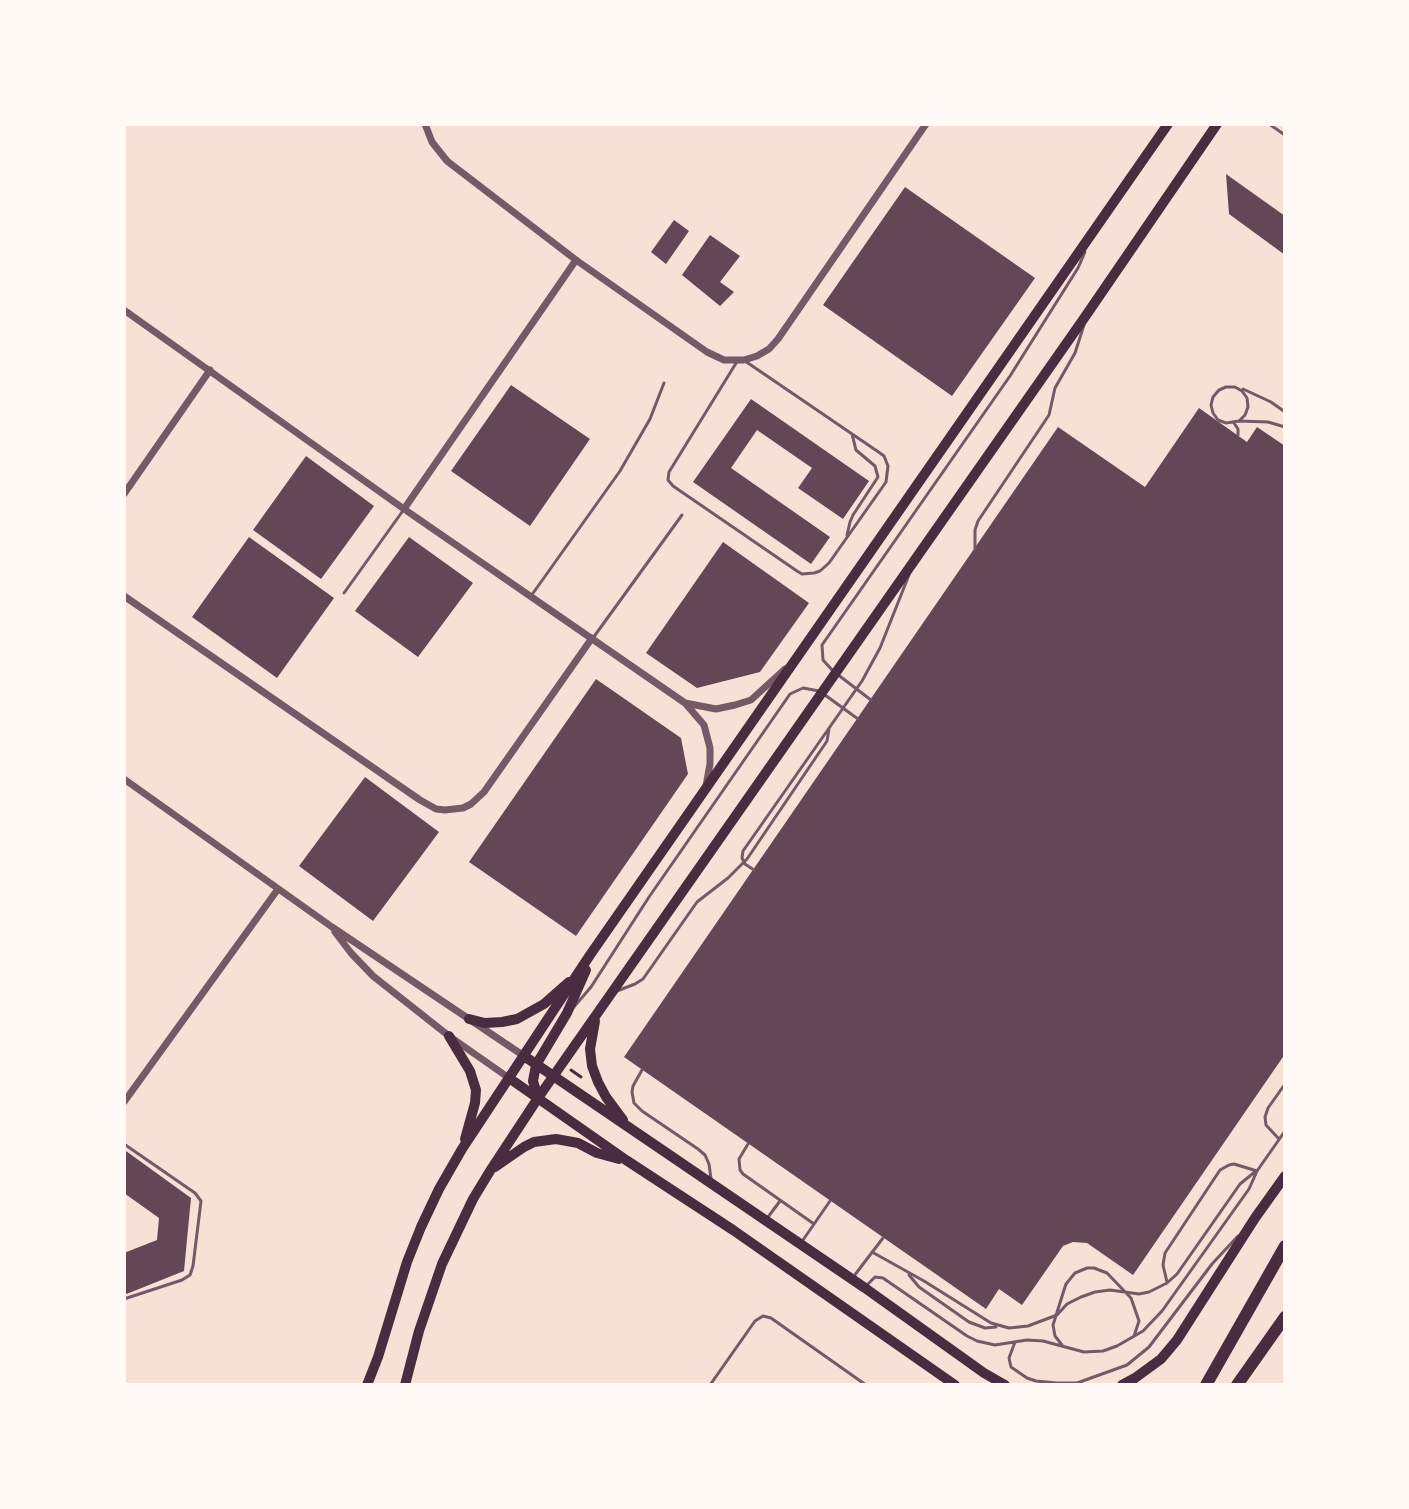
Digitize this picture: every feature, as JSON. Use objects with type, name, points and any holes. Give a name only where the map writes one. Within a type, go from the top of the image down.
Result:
[{"type":"highway","points":[[1206,1385],[1285,1246]]},
{"type":"highway","points":[[1237,1385],[1285,1317]]},
{"type":"main road","points":[[405,1385],[442,1264],[490,1171],[553,1076],[1217,124]]},
{"type":"main road","points":[[367,1385],[421,1227],[462,1149],[590,955],[1164,127]]},
{"type":"main road","points":[[538,1098],[533,1081],[536,1065],[581,985],[590,955]]},
{"type":"main road","points":[[469,1019],[485,1023],[517,1019],[544,1004],[579,972]]},
{"type":"main road","points":[[596,1015],[590,1049],[592,1066],[606,1097],[629,1128]]},
{"type":"main road","points":[[449,1036],[470,1071],[476,1090],[462,1149]]},
{"type":"main road","points":[[524,1056],[865,1288],[984,1379],[1005,1385]]},
{"type":"main road","points":[[509,1078],[955,1385]]},
{"type":"main road","points":[[490,1171],[524,1147],[545,1140],[567,1140],[604,1156],[626,1160]]},
{"type":"main road","points":[[1122,1385],[1161,1359],[1177,1340],[1285,1176]]},
{"type":"street","points":[[425,124],[432,142],[447,161],[576,260],[707,352],[724,360],[757,356],[778,339],[926,124]]},
{"type":"street","points":[[404,509],[576,260]]},
{"type":"street","points":[[124,310],[685,703],[704,725],[710,748],[705,788]]},
{"type":"street","points":[[124,494],[210,370]]},
{"type":"street","points":[[124,596],[420,800],[436,809],[445,810],[463,808],[484,792],[592,638]]},
{"type":"street","points":[[685,703],[716,709],[751,700],[795,660]]},
{"type":"street","points":[[124,779],[332,927],[524,1056]]},
{"type":"street","points":[[124,1102],[278,889]]},
{"type":"street","points":[[332,927],[361,966],[449,1036],[509,1078]]},
{"type":"lane","points":[[1269,124],[1285,135]]},
{"type":"lane","points":[[871,700],[823,660],[822,645],[1010,376],[1078,268],[1094,230]]},
{"type":"lane","points":[[975,549],[975,530],[982,513],[1052,407],[1055,388],[1079,345],[1087,314]]},
{"type":"lane","points":[[741,360],[852,434],[884,456],[889,472],[886,482],[825,568],[814,573],[802,574],[668,480],[669,472],[741,360]]},
{"type":"lane","points":[[531,596],[620,471],[650,419],[664,383]]},
{"type":"lane","points":[[1285,412],[1271,402],[1235,387],[1219,390],[1211,405],[1218,420],[1226,423],[1268,422],[1285,429]]},
{"type":"lane","points":[[1235,387],[1247,398],[1248,407],[1245,415],[1236,422]]},
{"type":"lane","points":[[1236,422],[1238,435]]},
{"type":"lane","points":[[847,536],[850,522],[878,477],[875,466],[856,450],[852,434]]},
{"type":"lane","points":[[344,593],[404,509]]},
{"type":"lane","points":[[592,638],[682,515]]},
{"type":"lane","points":[[754,870],[745,864],[743,851],[862,681],[876,657],[915,561]]},
{"type":"lane","points":[[567,1013],[591,987],[649,897],[790,694],[803,688],[817,690],[858,719]]},
{"type":"lane","points":[[613,992],[643,979],[697,902],[747,859],[827,741],[829,728]]},
{"type":"lane","points":[[642,1070],[633,1086],[634,1103],[705,1155],[711,1183]]},
{"type":"lane","points":[[1279,1139],[1266,1125],[1265,1117],[1285,1084]]},
{"type":"lane","points":[[865,1288],[879,1276],[967,1336],[995,1345],[1043,1341],[1084,1352],[1103,1351],[1117,1346],[1134,1338],[1154,1321],[1172,1298],[1249,1189],[1257,1171],[1285,1131]]},
{"type":"lane","points":[[124,1144],[195,1193],[201,1201],[190,1275],[124,1299]]},
{"type":"lane","points":[[748,1144],[739,1159],[740,1170],[814,1224]]},
{"type":"lane","points":[[1167,1283],[1163,1265],[1165,1253],[1220,1170],[1234,1164],[1257,1171]]},
{"type":"lane","points":[[908,1273],[919,1287],[969,1322],[985,1328],[1018,1328],[1039,1322],[1057,1315],[1067,1304],[1095,1292],[1149,1292],[1177,1274],[1240,1184],[1257,1171]]},
{"type":"lane","points":[[765,1220],[780,1201]]},
{"type":"lane","points":[[800,1244],[830,1201]]},
{"type":"lane","points":[[1015,1342],[1009,1358],[1011,1367],[1036,1381],[1077,1383],[1127,1365],[1149,1347],[1212,1264],[1255,1218]]},
{"type":"lane","points":[[852,1280],[883,1238]]},
{"type":"lane","points":[[872,1252],[999,1327]]},
{"type":"lane","points":[[1062,1345],[1055,1336],[1053,1325],[1066,1284],[1081,1270],[1094,1268],[1112,1277],[1131,1298],[1139,1321],[1134,1338]]},
{"type":"lane","points":[[710,1385],[755,1321],[763,1316],[771,1318],[866,1385]]},
{"type":"building","points":[[1226,174],[1285,216],[1285,255],[1229,214]]},
{"type":"building","points":[[905,187],[1035,278],[952,396],[823,305]]},
{"type":"building","points":[[674,220],[689,231],[666,264],[651,252]]},
{"type":"building","points":[[710,235],[740,256],[720,282],[734,292],[720,306],[682,275]]},
{"type":"building","points":[[511,385],[590,439],[530,526],[451,471]]},
{"type":"building","points":[[751,399],[869,481],[843,519],[798,488],[812,468],[757,430],[731,468],[830,537],[811,564],[693,482]]},
{"type":"building","points":[[1199,408],[1247,442],[1257,427],[1285,446],[1285,1054],[1133,1275],[1087,1243],[1073,1242],[1063,1246],[1022,1305],[999,1289],[986,1309],[624,1057],[1058,427],[1145,487]]},
{"type":"building","points":[[306,456],[374,506],[321,579],[253,530]]},
{"type":"building","points":[[249,537],[334,598],[277,678],[192,617]]},
{"type":"building","points":[[409,537],[473,583],[418,657],[355,611]]},
{"type":"building","points":[[723,542],[809,603],[760,672],[697,688],[646,653]]},
{"type":"building","points":[[596,679],[681,738],[688,774],[576,936],[469,862]]},
{"type":"building","points":[[365,777],[439,832],[373,921],[299,866]]},
{"type":"building","points":[[126,1151],[191,1198],[184,1271],[124,1295],[124,1253],[157,1240],[159,1218],[124,1193]]}]
